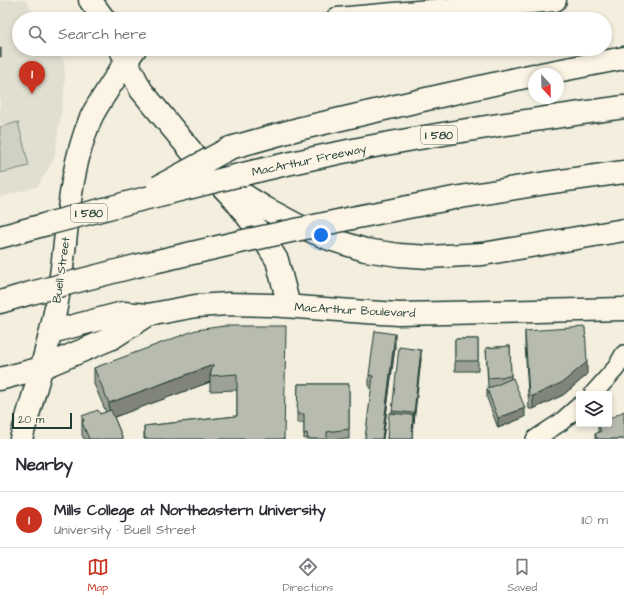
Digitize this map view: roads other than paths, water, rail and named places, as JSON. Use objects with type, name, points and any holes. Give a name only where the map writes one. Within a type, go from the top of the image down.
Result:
[{"type":"main road","points":[[90,0],[99,12]]},
{"type":"main road","points":[[417,12],[555,0]]},
{"type":"main road","name":"Buell Street","points":[[21,439],[51,332],[58,295],[74,176],[84,137],[94,110],[125,56]]},
{"type":"main road","name":"MacArthur Boulevard","points":[[128,56],[141,90],[210,174],[235,200],[259,232],[277,260],[289,306],[399,314],[624,309]]},
{"type":"main road","points":[[564,70],[624,58]]},
{"type":"main road","points":[[131,202],[230,148],[298,129],[528,76]]},
{"type":"main road","name":"MacArthur Freeway","points":[[0,237],[256,171],[347,151],[549,117],[624,107]]},
{"type":"main road","points":[[0,302],[136,266],[352,218],[454,198],[624,172]]},
{"type":"main road","points":[[210,174],[265,208],[304,228],[330,239],[365,250],[399,255],[429,257],[483,254],[624,230]]},
{"type":"main road","points":[[51,332],[123,313],[148,315],[196,306],[228,304],[289,306]]},
{"type":"main road","points":[[0,379],[41,368],[112,338],[148,315]]},
{"type":"street","points":[[596,391],[616,368],[624,354]]},
{"type":"street","points":[[542,437],[576,409]]},
{"type":"place","name":"Mills College at Northeastern University","points":[[32,94]]}]
